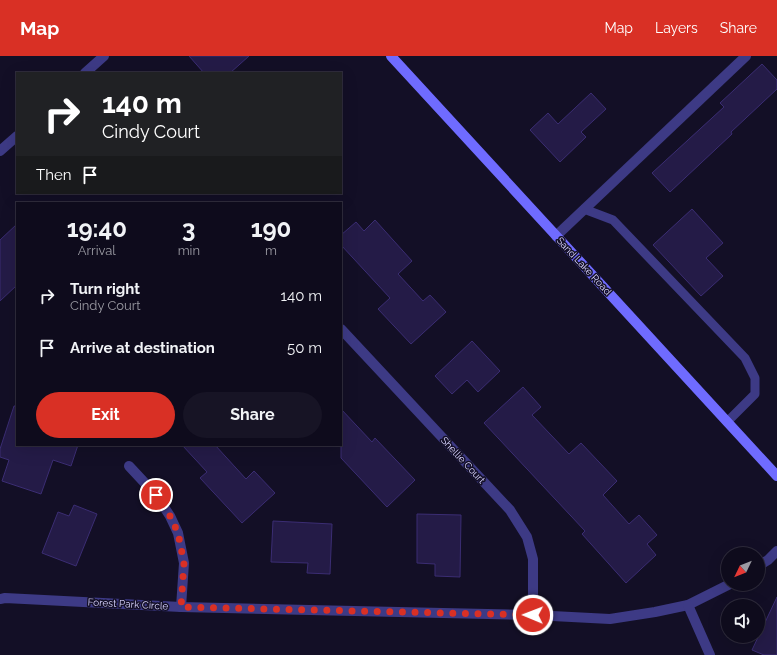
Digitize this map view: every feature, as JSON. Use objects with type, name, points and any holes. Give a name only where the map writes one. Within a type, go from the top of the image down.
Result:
[{"type":"street","points":[[86,72],[104,56]]},
{"type":"street","name":"Sand Lake Road","points":[[391,56],[777,476]]},
{"type":"street","points":[[556,236],[746,56]]},
{"type":"street","points":[[0,151],[16,137]]},
{"type":"street","name":"Shellie Court","points":[[342,329],[510,510],[527,537],[533,559],[533,615]]},
{"type":"street","points":[[129,466],[156,495],[170,516],[178,533],[184,563],[181,607]]},
{"type":"street","points":[[765,562],[777,551]]},
{"type":"street","name":"Forest Park Circle","points":[[0,599],[5,598],[181,607],[610,618],[655,612],[688,605],[721,588]]},
{"type":"street","points":[[688,605],[710,655]]},
{"type":"lane","points":[[584,209],[613,220],[744,358],[755,378],[755,394],[728,422]]},
{"type":"building","points":[[189,56],[249,56],[231,72],[203,72]]},
{"type":"building","points":[[762,64],[777,80],[777,89],[731,132],[732,134],[670,192],[652,173],[724,107],[720,103]]},
{"type":"building","points":[[591,93],[606,109],[581,132],[586,137],[560,162],[530,130],[548,113],[558,124]]},
{"type":"building","points":[[692,209],[723,243],[706,258],[723,276],[701,296],[653,245]]},
{"type":"building","points":[[375,220],[412,261],[398,274],[423,301],[430,295],[446,312],[411,344],[378,309],[390,298],[342,246],[342,234],[356,222],[364,231]]},
{"type":"building","points":[[16,225],[16,286],[0,301],[0,240]]},
{"type":"building","points":[[472,341],[500,371],[478,392],[467,380],[452,394],[435,376]]},
{"type":"building","points":[[523,387],[541,407],[532,415],[569,454],[581,443],[617,481],[603,495],[629,524],[639,515],[657,535],[647,544],[656,555],[626,583],[582,534],[585,531],[484,423]]},
{"type":"building","points":[[14,406],[16,406],[16,446],[78,446],[71,466],[53,460],[41,494],[2,481],[9,460],[0,457],[0,449]]},
{"type":"building","points":[[342,410],[372,442],[375,438],[415,480],[387,507],[341,458]]},
{"type":"building","points":[[183,446],[216,446],[246,479],[254,471],[275,493],[242,523],[200,478],[207,472]]},
{"type":"building","points":[[74,505],[97,514],[76,566],[42,553],[58,512],[69,516]]},
{"type":"building","points":[[417,514],[461,515],[460,577],[435,576],[435,564],[417,563]]},
{"type":"building","points":[[273,521],[332,524],[330,574],[307,573],[308,563],[271,562]]},
{"type":"building","points":[[777,597],[777,655],[764,655],[752,650],[755,643],[765,643],[765,622]]},
{"type":"route","points":[[156,495],[170,516],[178,533],[184,563],[181,607],[533,615]]}]
